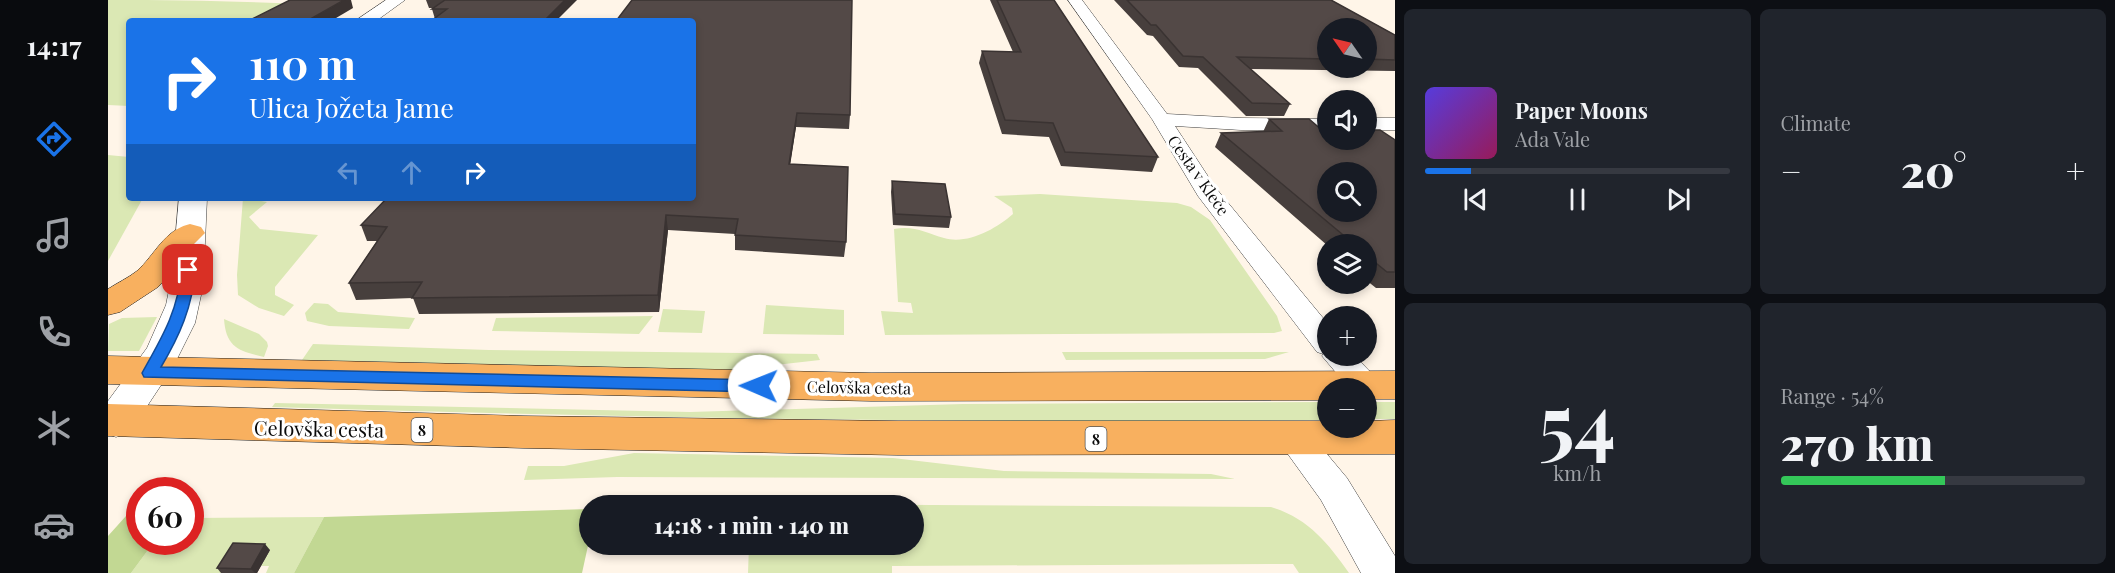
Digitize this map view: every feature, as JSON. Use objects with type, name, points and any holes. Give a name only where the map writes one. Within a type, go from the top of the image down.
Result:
[{"type":"main road","points":[[108,304],[146,280],[160,266],[166,253],[190,233]]},
{"type":"main road","name":"Celovška cesta","points":[[108,370],[150,373],[871,387],[1380,386]]},
{"type":"main road","name":"Celovška cesta","points":[[111,424],[898,438],[1395,437]]},
{"type":"street","points":[[369,18],[397,0]]},
{"type":"street","name":"Cesta v Kleče","points":[[1075,0],[1161,119],[1206,191],[1317,331]]},
{"type":"street","points":[[1161,119],[1241,124],[1317,124]]},
{"type":"street","points":[[1377,124],[1395,124]]},
{"type":"street","points":[[111,424],[150,373],[172,335],[187,288],[193,201]]},
{"type":"street","points":[[1351,366],[1380,386]]},
{"type":"street","points":[[1294,439],[1334,489],[1383,573]]},
{"type":"green space","points":[[108,0],[299,4],[274,18],[126,18],[126,106],[108,105]]},
{"type":"green space","points":[[108,155],[126,157],[126,201],[141,201],[108,261]]},
{"type":"green space","points":[[1040,194],[1177,203],[1191,207],[1210,220],[1277,316],[1282,331],[1274,333],[885,335],[881,311],[913,313],[911,303],[898,302],[894,229],[914,229],[953,240],[971,237],[990,230],[1013,214],[1012,208],[994,196]]},
{"type":"green space","points":[[243,201],[267,202],[249,217],[260,229],[318,235],[275,287],[275,295],[294,305],[284,316],[259,308],[238,295],[237,275]]},
{"type":"green space","points":[[314,303],[328,304],[338,312],[415,318],[409,329],[329,326],[307,321],[305,313]]},
{"type":"green space","points":[[766,305],[844,310],[844,335],[763,334]]},
{"type":"green space","points":[[663,309],[705,311],[702,333],[658,332]]},
{"type":"green space","points":[[653,316],[639,334],[492,331],[496,318]]},
{"type":"green space","points":[[157,317],[139,351],[108,351],[109,324],[122,318]]},
{"type":"green space","points":[[224,319],[259,334],[268,346],[264,357],[240,350],[235,346],[227,336]]},
{"type":"green space","points":[[313,344],[489,350],[817,354],[820,360],[731,370],[302,360]]},
{"type":"green space","points":[[1062,352],[1289,352],[1265,359],[1066,360]]},
{"type":"green space","points":[[1317,402],[1317,420],[800,419],[272,407],[275,403],[690,412],[963,404]]},
{"type":"green space","points":[[1377,402],[1395,402],[1395,419],[1377,419]]},
{"type":"green space","points":[[634,453],[893,458],[1004,471],[1211,474],[1235,479],[617,477],[524,480],[528,466],[564,466]]},
{"type":"green space","points":[[924,505],[1271,507],[1296,518],[1316,533],[1349,573],[1299,573],[1293,564],[892,566],[892,573],[748,573],[749,555],[924,555]]},
{"type":"green space","points":[[579,509],[579,555],[586,555],[582,573],[294,573],[324,517]]},
{"type":"green space","points":[[126,516],[126,555],[144,555],[131,573],[108,573],[108,536]]},
{"type":"green space","points":[[324,517],[294,573],[266,573],[269,566],[261,566],[270,550],[238,550],[224,573],[131,573],[144,555],[204,555],[204,518]]},
{"type":"building","points":[[290,0],[344,0],[312,18],[254,18]]},
{"type":"building","points":[[445,0],[565,0],[547,18],[435,18],[447,9],[432,9]]},
{"type":"building","points":[[632,0],[852,0],[850,115],[797,113],[789,164],[848,167],[846,242],[735,235],[738,219],[666,215],[658,295],[412,298],[422,282],[349,283],[387,227],[361,225],[384,201],[696,201],[696,18],[618,18]]},
{"type":"building","points":[[997,0],[1054,0],[1158,157],[1065,152],[1053,123],[1005,120],[982,51],[1021,52]]},
{"type":"building","points":[[1127,0],[1331,0],[1364,18],[1317,18],[1317,59],[1237,57],[1290,104],[1252,103],[1203,57],[1183,56],[1156,25],[1151,25]]},
{"type":"building","points":[[1377,25],[1395,35],[1395,60],[1377,59]]},
{"type":"building","points":[[1269,119],[1309,119],[1317,126],[1317,150],[1377,150],[1377,130],[1395,140],[1395,272],[1387,272],[1377,264],[1377,234],[1342,234],[1328,222],[1377,222],[1377,162],[1317,162],[1317,213],[1221,133],[1282,131]]},
{"type":"building","points":[[892,181],[945,184],[951,217],[895,214]]},
{"type":"building","points":[[233,543],[265,544],[251,569],[217,568]]},
{"type":"route","points":[[188,270],[187,288],[172,335],[150,373],[759,386]]}]
